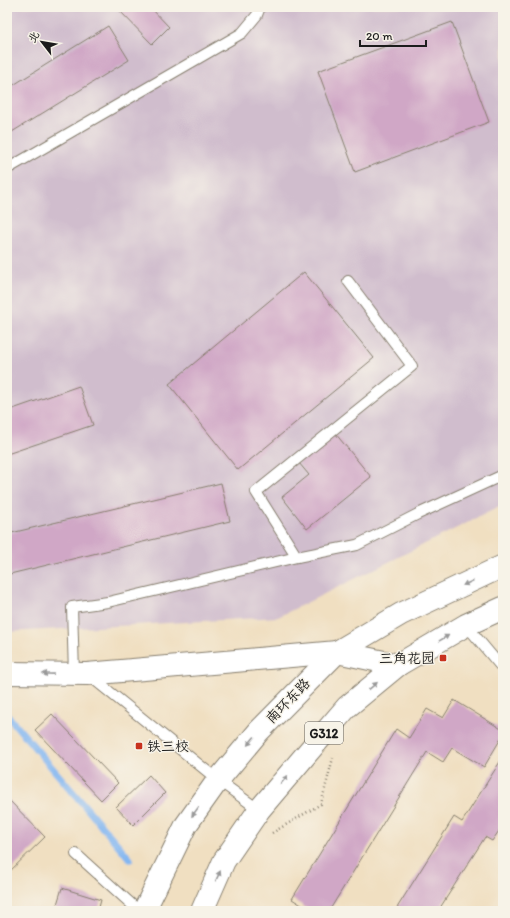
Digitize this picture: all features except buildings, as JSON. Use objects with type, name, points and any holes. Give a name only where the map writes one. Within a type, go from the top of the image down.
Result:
[{"type":"main road","name":"南环东路","points":[[144,911],[186,825],[218,780],[259,731],[337,652],[401,614],[503,566]]},
{"type":"main road","name":"G312","points":[[202,911],[224,862],[259,810],[347,707],[398,665],[466,624],[503,608]]},
{"type":"main road","points":[[7,673],[80,674],[337,652],[398,665]]},
{"type":"lane","points":[[7,169],[242,33],[258,15],[260,7]]},
{"type":"lane","points":[[297,557],[256,492],[412,366],[348,281]]},
{"type":"lane","points":[[259,810],[80,674],[72,607],[108,602],[297,557],[358,545],[418,514],[503,475]]},
{"type":"lane","points":[[466,624],[503,669]]},
{"type":"lane","points":[[76,854],[139,911]]},
{"type":"shaded area","points":[[7,7],[503,7],[503,505],[278,617],[7,632]]},
{"type":"waterway","points":[[7,715],[130,859]]},
{"type":"place","name":"三角花园","points":[[443,658]]},
{"type":"place","name":"铁三校","points":[[139,746]]}]
